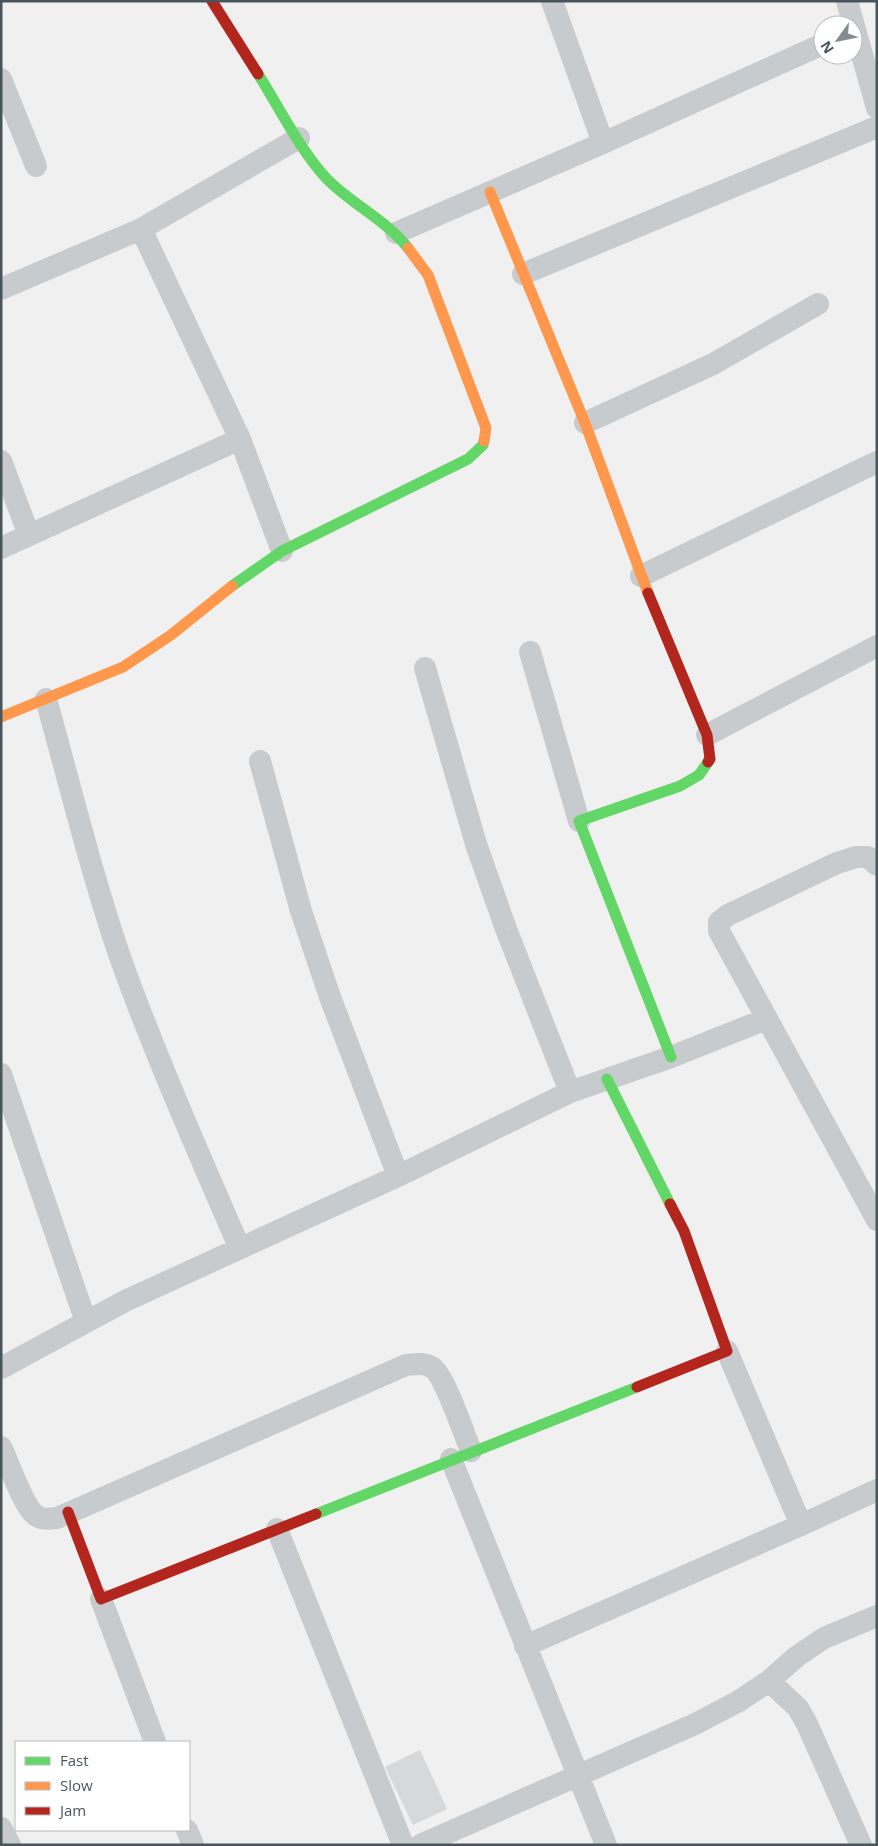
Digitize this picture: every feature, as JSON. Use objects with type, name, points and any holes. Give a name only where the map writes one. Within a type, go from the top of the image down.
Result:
[{"type":"street","points":[[1,717],[123,667],[171,635],[229,588],[282,551],[468,460],[482,445],[486,428],[428,275],[396,233],[327,179],[212,1]]},
{"type":"street","points":[[552,1],[603,143]]},
{"type":"street","points":[[847,1],[850,15]]},
{"type":"street","points":[[396,233],[813,48]]},
{"type":"street","points":[[863,61],[877,108]]},
{"type":"street","points":[[1,79],[36,166]]},
{"type":"street","points":[[523,274],[877,127]]},
{"type":"street","points":[[1,289],[141,228],[299,138]]},
{"type":"street","points":[[490,192],[585,423],[641,576],[707,735],[710,759],[699,775],[680,786],[579,821]]},
{"type":"street","points":[[141,228],[240,439],[282,551]]},
{"type":"street","points":[[585,423],[713,364],[818,304]]},
{"type":"street","points":[[1,548],[240,439]]},
{"type":"street","points":[[1,461],[29,535]]},
{"type":"street","points":[[641,576],[877,462]]},
{"type":"street","points":[[707,735],[877,646]]},
{"type":"street","points":[[530,652],[579,821],[671,1058]]},
{"type":"street","points":[[425,668],[479,852],[506,930],[570,1092]]},
{"type":"street","points":[[46,699],[91,862],[120,956],[153,1044],[239,1247]]},
{"type":"street","points":[[260,761],[302,911],[330,997],[398,1176]]},
{"type":"street","points":[[877,865],[868,857],[856,856],[728,914],[719,922],[719,931],[724,942],[877,1220]]},
{"type":"street","points":[[1,1368],[124,1300],[398,1176],[570,1092],[671,1058],[766,1019]]},
{"type":"street","points":[[1,1074],[86,1322]]},
{"type":"street","points":[[607,1079],[684,1232],[727,1351],[801,1525]]},
{"type":"street","points":[[101,1599],[727,1351]]},
{"type":"street","points":[[1,1446],[28,1506],[35,1516],[46,1520],[406,1365],[422,1363],[434,1368],[441,1381],[461,1455],[525,1646],[606,1845]]},
{"type":"street","points":[[525,1646],[877,1490]]},
{"type":"street","points":[[68,1512],[155,1741]]},
{"type":"street","points":[[277,1529],[403,1845]]},
{"type":"street","points":[[420,1845],[578,1777],[704,1719],[739,1701],[769,1681],[796,1657],[824,1638],[877,1616]]},
{"type":"street","points":[[769,1681],[798,1708],[807,1724],[860,1845]]},
{"type":"street","points":[[1,1828],[10,1845]]},
{"type":"street","points":[[187,1831],[193,1845]]},
{"type":"building","points":[[420,1750],[447,1809],[413,1825],[385,1767]]},
{"type":"traffic: fast","points":[[258,74],[316,167],[346,196],[389,228],[408,248]]},
{"type":"traffic: fast","points":[[232,586],[282,551],[468,459],[483,445],[484,441]]},
{"type":"traffic: fast","points":[[671,1057],[579,821],[680,786],[699,775],[708,762]]},
{"type":"traffic: fast","points":[[607,1079],[670,1204]]},
{"type":"traffic: fast","points":[[316,1514],[637,1387]]},
{"type":"traffic: slow","points":[[490,192],[585,423],[648,593]]},
{"type":"traffic: slow","points":[[408,248],[428,275],[486,428],[484,441]]},
{"type":"traffic: slow","points":[[1,717],[123,667],[171,635],[232,586]]},
{"type":"traffic: jam","points":[[212,1],[258,74]]},
{"type":"traffic: jam","points":[[648,593],[707,735],[710,759],[708,762]]},
{"type":"traffic: jam","points":[[637,1387],[727,1351],[684,1231],[670,1204]]},
{"type":"traffic: jam","points":[[68,1512],[101,1599],[316,1514]]}]
